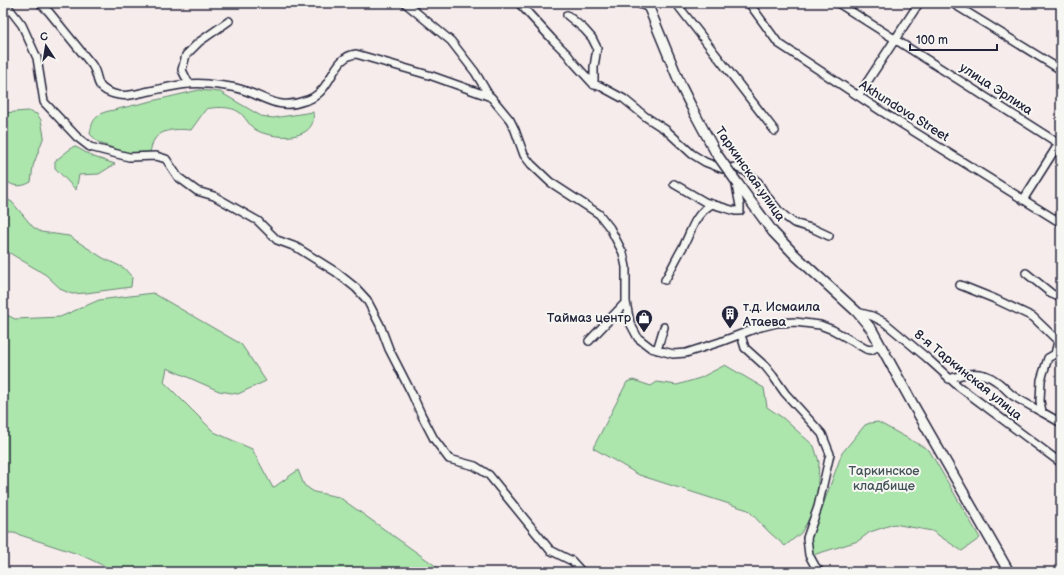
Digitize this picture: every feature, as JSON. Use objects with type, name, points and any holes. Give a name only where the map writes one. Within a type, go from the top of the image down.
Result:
[{"type":"street","points":[[5,3],[22,26],[36,58],[44,102],[77,137],[90,146],[130,158],[156,156],[166,159],[178,177],[197,191],[221,199],[258,221],[277,240],[296,247],[336,272],[356,288],[370,306],[421,414],[434,439],[449,459],[475,466],[489,476],[550,550],[572,561],[582,572]]},
{"type":"street","points":[[40,3],[92,65],[98,83],[106,90],[119,96],[127,96],[189,84],[206,84],[232,87],[250,92],[272,103],[289,105],[305,101],[320,92],[341,61],[350,55],[356,54],[432,76],[490,97]]},
{"type":"street","points":[[405,3],[451,41],[475,72],[490,97],[510,120],[524,154],[531,164],[550,182],[598,214],[610,228],[623,253],[626,267],[626,302],[630,323],[635,334],[645,344],[657,350],[673,354],[686,353],[741,335],[757,328],[777,323],[795,322],[820,325],[837,332],[866,349],[871,350],[875,348],[878,340]]},
{"type":"street","points":[[519,3],[594,84],[624,99],[646,117],[666,130],[692,154],[705,162],[723,169],[735,167],[745,171],[758,182],[765,194],[786,217],[794,223],[814,229],[828,236]]},
{"type":"street","points":[[636,3],[648,6]]},
{"type":"street","points":[[676,3],[775,131]]},
{"type":"street","name":"Akhundova Street","points":[[749,3],[778,43],[858,96],[1061,224]]},
{"type":"street","name":"улица Эрлиха","points":[[838,3],[1060,143]]},
{"type":"street","points":[[858,96],[919,3]]},
{"type":"street","points":[[952,3],[1061,70]]},
{"type":"street","name":"Таркинская улица","points":[[648,6],[681,86],[716,153],[773,232],[795,255],[857,312],[872,330],[1009,572]]},
{"type":"street","points":[[567,15],[592,38],[597,48],[594,67],[594,84]]},
{"type":"street","points":[[189,84],[182,70],[186,55],[199,42],[229,21]]},
{"type":"street","points":[[1023,200],[1060,143]]},
{"type":"street","points":[[674,184],[704,202],[735,212],[740,211],[736,185],[738,184]]},
{"type":"street","points":[[665,280],[696,219],[705,208],[712,204]]},
{"type":"street","points":[[1026,273],[1052,294],[1061,298]]},
{"type":"street","points":[[960,285],[995,299],[1033,317],[1058,341],[1055,354],[1048,358],[1041,380],[1040,400],[1042,412]]},
{"type":"street","points":[[589,341],[626,302]]},
{"type":"street","name":"8-я Таркинская улица","points":[[857,312],[872,316],[884,322],[949,378],[1061,463]]},
{"type":"street","points":[[657,350],[664,327]]},
{"type":"street","points":[[741,335],[745,348],[765,366],[785,393],[822,434],[830,454],[818,506],[807,538],[809,555],[820,572]]},
{"type":"street","points":[[949,378],[979,373],[987,375],[997,381],[1013,396],[1061,423]]},
{"type":"green space","points":[[199,90],[220,92],[261,116],[273,118],[313,112],[313,121],[310,128],[296,135],[270,135],[256,130],[236,110],[209,108],[206,109],[191,130],[171,130],[161,133],[153,141],[150,152],[127,153],[99,143],[90,134],[94,121],[98,116],[105,112]]},
{"type":"green space","points":[[28,111],[37,114],[41,120],[44,136],[33,166],[31,182],[16,186],[3,178],[3,113]]},
{"type":"green space","points":[[74,146],[94,157],[115,164],[99,174],[79,175],[76,190],[55,168],[55,161]]},
{"type":"green space","points":[[3,197],[12,202],[33,227],[41,232],[69,236],[103,258],[124,268],[132,277],[131,287],[72,294],[62,290],[46,275],[8,252],[3,239]]},
{"type":"green space","points":[[153,293],[241,344],[266,381],[238,394],[219,391],[167,368],[164,382],[214,432],[252,449],[273,488],[298,470],[304,485],[314,492],[339,497],[444,572],[117,572],[81,555],[14,533],[3,533],[3,313],[15,319],[60,317],[99,300]]},
{"type":"green space","points":[[725,365],[764,388],[767,407],[783,418],[814,446],[819,462],[817,498],[814,510],[801,533],[785,546],[748,510],[639,475],[593,448],[627,382],[633,380],[651,386],[657,382],[677,385],[700,378]]},
{"type":"green space","name":"Таркинское кладбище","points":[[878,422],[929,450],[980,538],[962,551],[932,531],[894,524],[870,532],[858,541],[810,556],[809,538],[819,516],[842,453],[865,425]]},
{"type":"place","name":"т.д. Исмаила Атаева","points":[[730,329]]},
{"type":"place","name":"Таймаз центр","points":[[644,333]]}]
